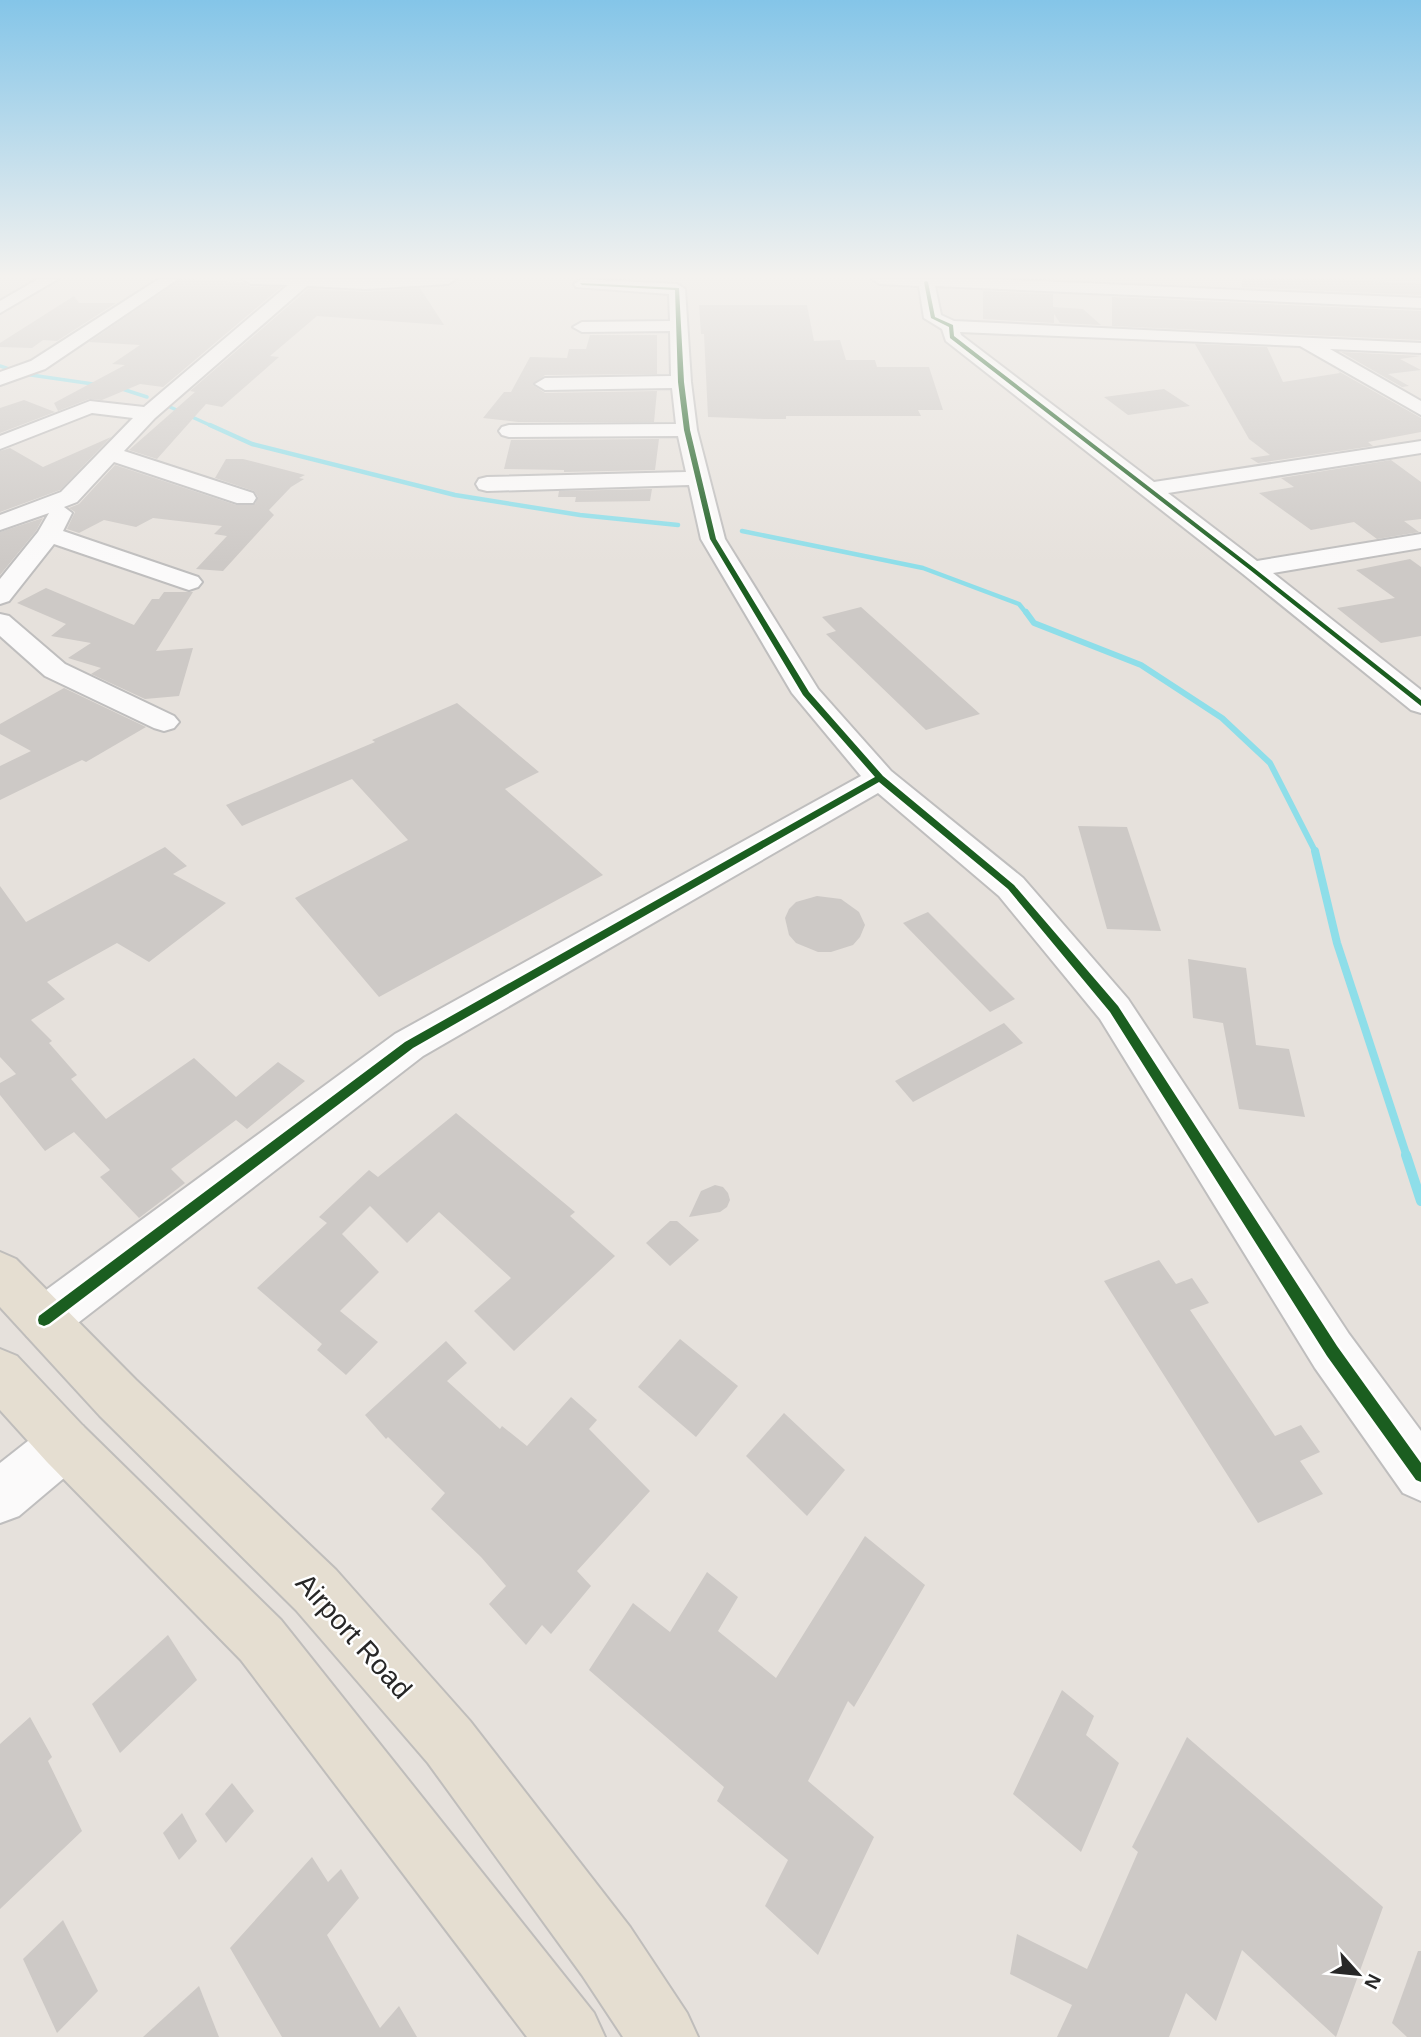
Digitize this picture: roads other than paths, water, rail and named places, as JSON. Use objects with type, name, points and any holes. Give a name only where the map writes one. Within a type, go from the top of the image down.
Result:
[{"type":"main road","name":"Airport Road","points":[[0,1273],[118,1398],[316,1590],[449,1742],[606,1951],[663,2037]]},
{"type":"main road","points":[[0,1373],[65,1444],[261,1640],[570,2037]]},
{"type":"street","points":[[0,596],[49,534],[69,497],[148,414],[195,374]]},
{"type":"street","points":[[681,374],[687,430],[713,539],[799,681],[880,778],[1011,887],[1114,1009],[1332,1351],[1421,1475]]},
{"type":"street","points":[[999,374],[1252,569],[1421,704]]},
{"type":"street","points":[[1361,374],[1421,409]]},
{"type":"street","points":[[545,384],[681,382]]},
{"type":"street","points":[[0,443],[90,407],[148,414]]},
{"type":"street","points":[[509,431],[687,430]]},
{"type":"street","points":[[1147,490],[1421,447]]},
{"type":"street","points":[[111,453],[245,498]]},
{"type":"street","points":[[487,484],[698,478]]},
{"type":"street","points":[[0,523],[69,497]]},
{"type":"street","points":[[49,534],[189,582]]},
{"type":"street","points":[[1252,569],[1418,544]]},
{"type":"street","points":[[0,622],[55,670],[164,722]]},
{"type":"street","points":[[44,1320],[409,1045],[880,778]]},
{"type":"street","points":[[0,1497],[65,1444]]},
{"type":"waterway","points":[[24,374],[100,385]]},
{"type":"waterway","points":[[116,387],[147,397]]},
{"type":"waterway","points":[[170,407],[214,427]]},
{"type":"waterway","points":[[210,425],[252,444],[455,495],[580,515],[678,525]]},
{"type":"waterway","points":[[742,531],[923,568],[1019,604],[1027,614]]},
{"type":"waterway","points":[[1026,612],[1034,623],[1141,665],[1222,718],[1270,763],[1315,851]]},
{"type":"waterway","points":[[1315,851],[1337,943],[1407,1157]]},
{"type":"waterway","points":[[1406,1155],[1421,1201]]}]
